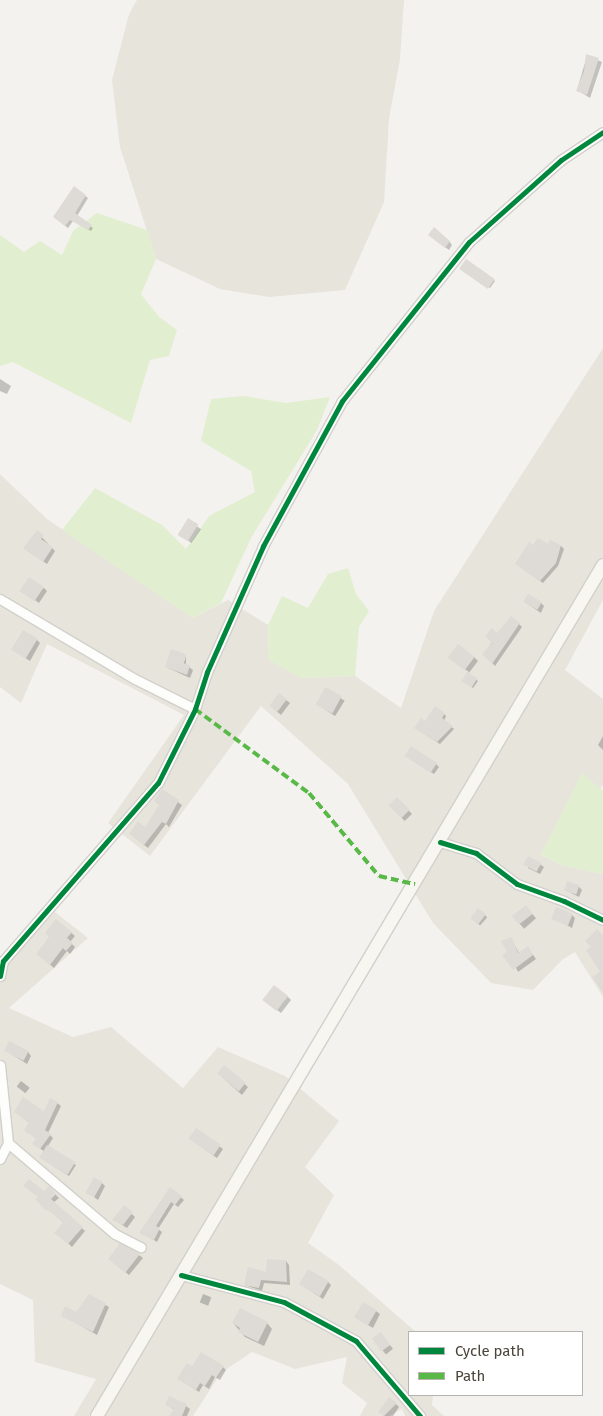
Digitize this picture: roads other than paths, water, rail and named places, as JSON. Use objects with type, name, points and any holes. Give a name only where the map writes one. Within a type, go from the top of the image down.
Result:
[{"type":"main road","points":[[97,1416],[603,565]]},
{"type":"street","points":[[0,976],[3,961],[158,783],[195,709],[207,672],[263,546],[342,401],[469,242],[561,160],[603,132]]},
{"type":"street","points":[[0,599],[134,679],[195,709]]},
{"type":"street","points":[[440,842],[476,853],[517,884],[564,901],[603,920]]},
{"type":"street","points":[[0,1065],[8,1143],[0,1159]]},
{"type":"street","points":[[8,1143],[115,1234],[141,1247]]},
{"type":"street","points":[[181,1275],[284,1302],[356,1340],[420,1416]]}]
